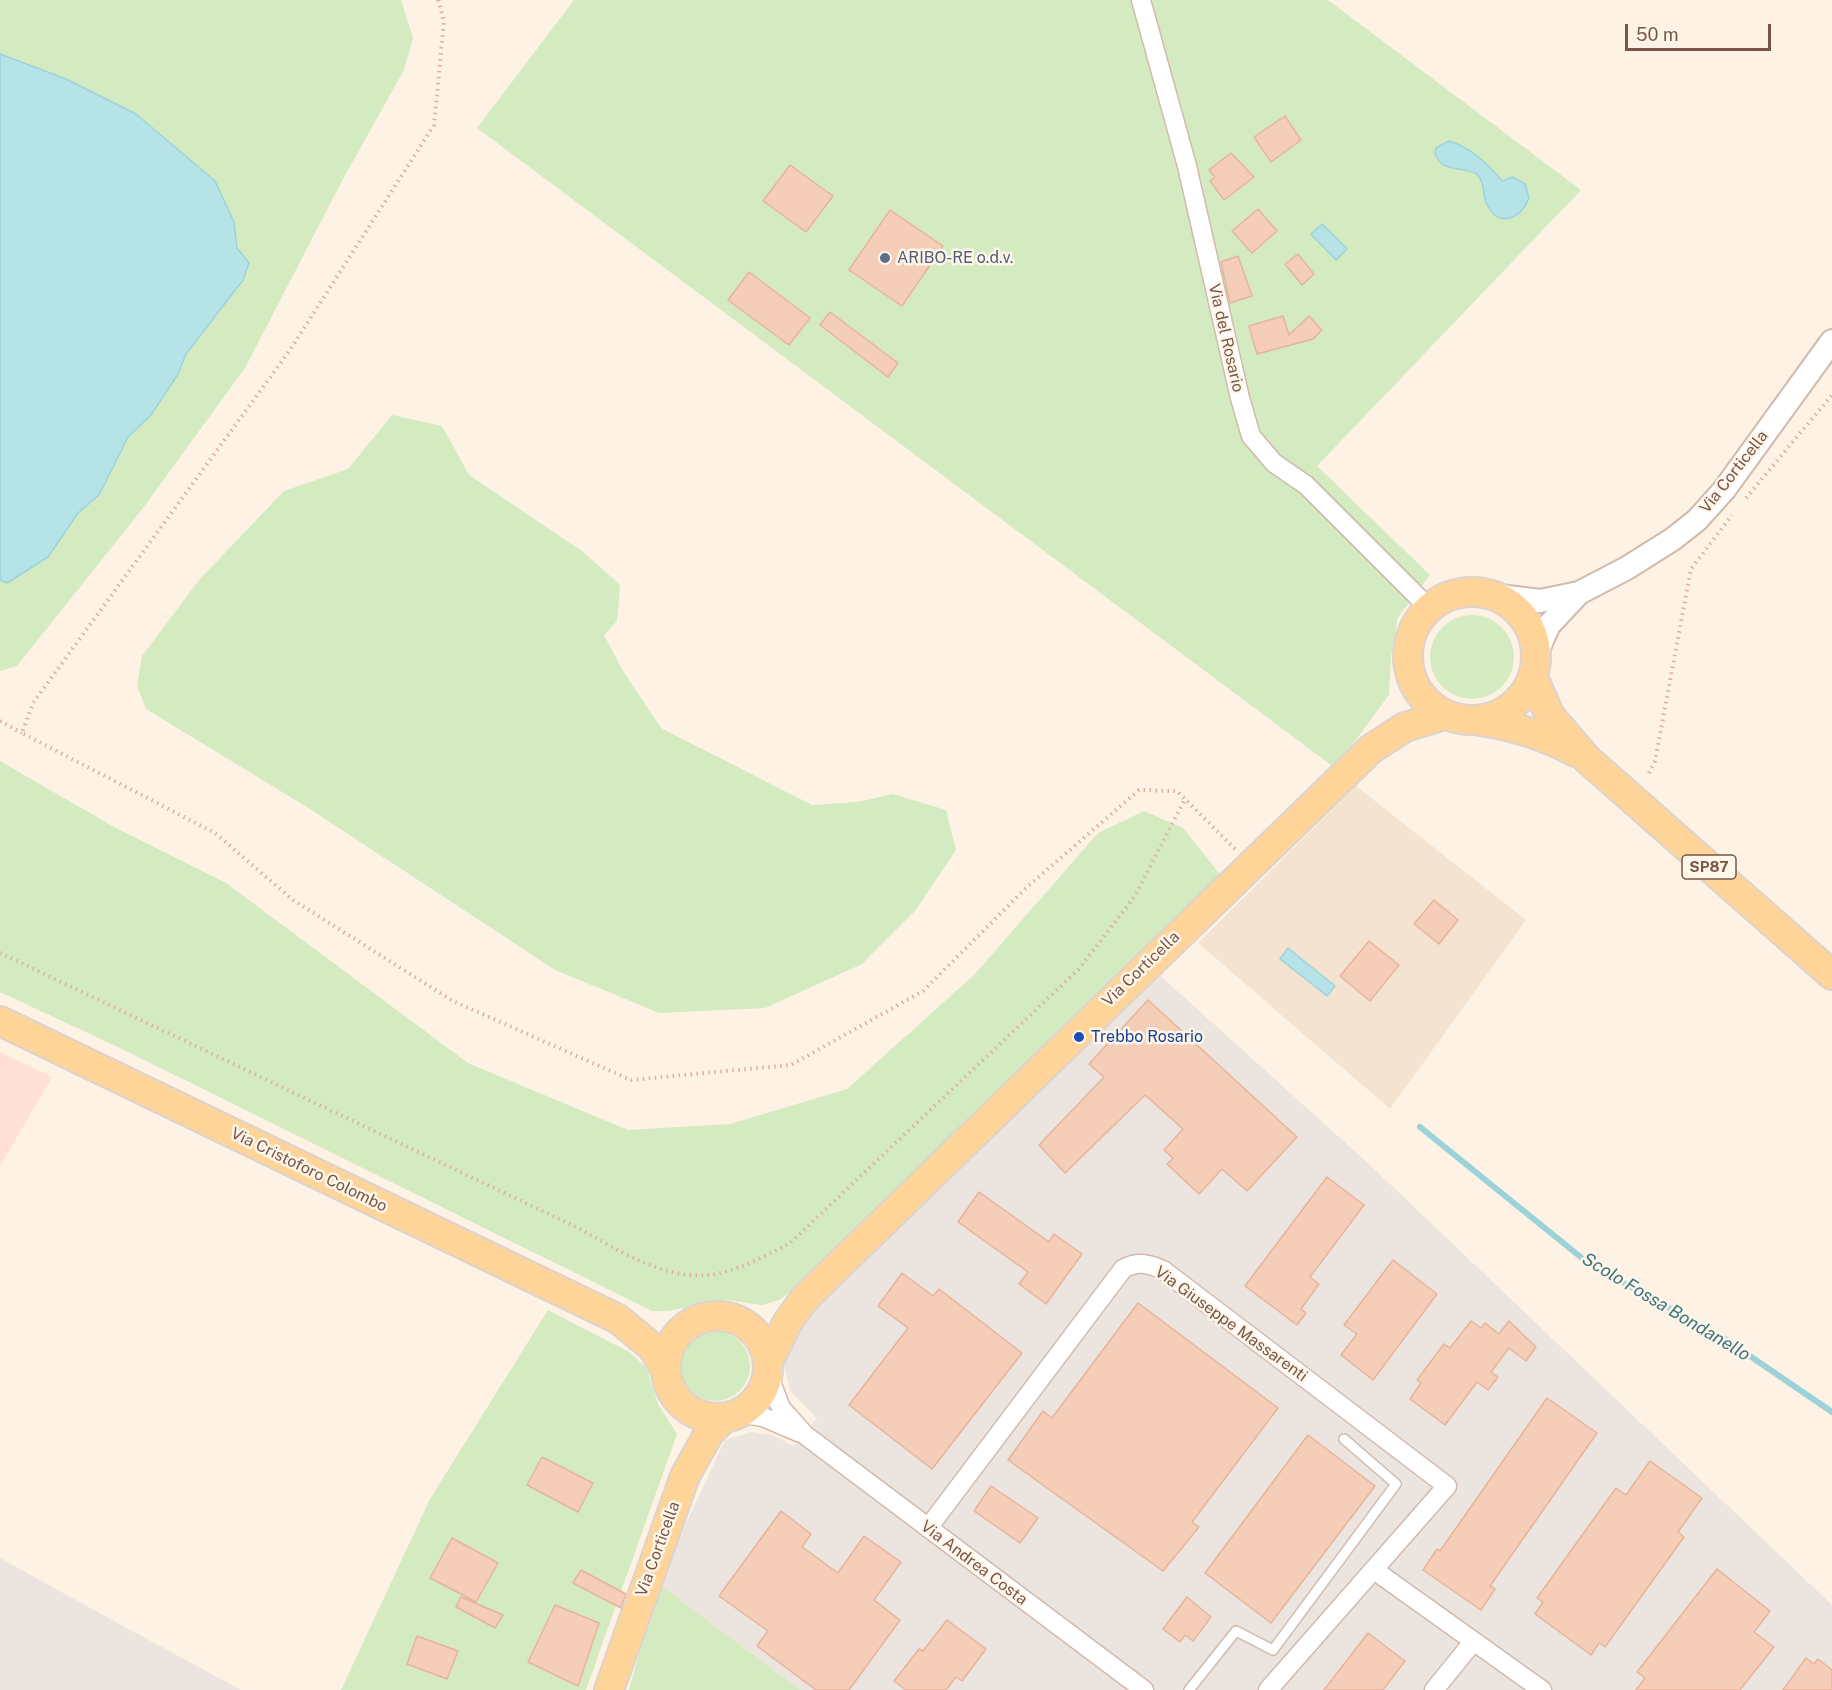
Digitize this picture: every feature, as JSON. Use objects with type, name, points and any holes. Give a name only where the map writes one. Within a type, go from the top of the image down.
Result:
[{"type":"main road","points":[[1371,749],[1396,711],[1403,695],[1409,644],[1413,632],[1429,608],[1458,594],[1473,592],[1491,594],[1518,611],[1534,638],[1535,665],[1517,703],[1491,718],[1476,721],[1444,715],[1421,695],[1408,667]]},
{"type":"main road","name":"SP87","points":[[1535,665],[1550,716],[1587,759],[1832,975]]},
{"type":"main road","name":"Via Corticella","points":[[768,1368],[787,1323],[805,1298],[1249,865],[1371,749],[1406,727],[1444,715]]},
{"type":"main road","name":"SP87","points":[[1476,721],[1507,725],[1535,733],[1587,759]]},
{"type":"main road","name":"Via Cristoforo Colombo","points":[[0,1021],[618,1319],[652,1348],[666,1371]]},
{"type":"main road","points":[[685,1476],[688,1445],[686,1422],[679,1400],[668,1382],[666,1371],[671,1344],[689,1324],[710,1317],[771,1313],[788,1308],[805,1298]]},
{"type":"main road","points":[[679,1400],[695,1413],[731,1415],[755,1402],[768,1368],[760,1339],[752,1329],[731,1317]]},
{"type":"main road","name":"Via Cristoforo Colombo","points":[[618,1319],[663,1326],[689,1324]]},
{"type":"main road","name":"Via Corticella","points":[[609,1690],[685,1476],[709,1433],[731,1415]]},
{"type":"street","name":"Via del Rosario","points":[[1141,0],[1187,166],[1240,398],[1251,436],[1274,463],[1306,485],[1429,608]]},
{"type":"street","name":"Via Corticella","points":[[1491,594],[1540,601],[1579,593],[1651,554],[1697,520],[1724,490],[1828,354]]},
{"type":"street","name":"Via Corticella","points":[[1535,665],[1549,625],[1579,593]]},
{"type":"street","name":"Via Giuseppe Massarenti","points":[[928,1528],[1123,1269],[1134,1263],[1147,1263],[1163,1270],[1447,1486],[1268,1690]]},
{"type":"street","name":"Via Andrea Costa","points":[[768,1368],[781,1408],[805,1435],[1144,1690]]},
{"type":"street","name":"Via Andrea Costa","points":[[731,1415],[763,1417],[805,1435]]},
{"type":"street","points":[[1374,1570],[1542,1690]]},
{"type":"street","points":[[1434,1690],[1473,1642]]},
{"type":"lane","points":[[1189,1690],[1236,1631],[1273,1650],[1396,1484],[1344,1439]]},
{"type":"path","points":[[22,733],[33,703],[290,350],[434,125],[444,21],[438,0]]},
{"type":"path","points":[[1743,501],[1832,395]]},
{"type":"path","points":[[1648,773],[1655,761],[1691,569],[1736,510]]},
{"type":"path","points":[[0,721],[215,833],[293,900],[453,1001],[630,1080],[791,1065],[923,991],[1026,888],[1139,790],[1177,791],[1249,865]]},
{"type":"path","points":[[0,953],[291,1094],[578,1228],[622,1252],[684,1274],[715,1274],[746,1265],[789,1244],[1080,969],[1134,896],[1185,798]]},
{"type":"shaded area","points":[[1356,786],[1526,920],[1390,1109],[1198,943]]},
{"type":"shaded area","points":[[1154,970],[1371,1166],[1832,1605],[1832,1690],[800,1690],[658,1583],[725,1440],[752,1432],[772,1435],[794,1446],[817,1418],[790,1391],[783,1361],[790,1342],[817,1304]]},
{"type":"shaded area","points":[[0,1052],[52,1077],[0,1166]]},
{"type":"shaded area","points":[[0,1558],[110,1619],[241,1690],[0,1690]]},
{"type":"green space","points":[[0,0],[401,0],[413,38],[404,70],[343,179],[245,368],[143,508],[17,666],[0,671],[0,580],[7,583],[48,557],[78,513],[99,495],[128,437],[151,415],[178,374],[186,354],[243,280],[234,222],[215,181],[136,114],[66,79],[0,54]]},
{"type":"green space","points":[[574,0],[1328,0],[1581,190],[1317,466],[1430,575],[1398,617],[1391,657],[1389,695],[1335,768],[477,128]]},
{"type":"green space","points":[[392,415],[442,426],[469,475],[582,551],[620,585],[617,621],[604,635],[623,671],[661,728],[812,805],[858,802],[893,794],[946,810],[956,850],[915,911],[862,964],[765,1008],[659,1013],[555,970],[310,809],[146,709],[137,686],[142,656],[199,580],[284,491],[348,469]]},
{"type":"green space","points":[[1472,615],[1488,618],[1502,627],[1511,641],[1514,657],[1511,673],[1502,687],[1488,696],[1472,699],[1456,696],[1442,687],[1433,673],[1430,657],[1433,641],[1442,627],[1456,618]]},
{"type":"green space","points":[[0,761],[114,827],[226,883],[468,1063],[628,1130],[730,1124],[847,1089],[974,975],[1098,833],[1144,811],[1183,828],[1223,878],[803,1283],[779,1300],[762,1305],[727,1300],[668,1311],[652,1311],[122,1049],[0,992]]},
{"type":"green space","points":[[548,1310],[631,1353],[647,1369],[658,1404],[677,1434],[586,1690],[341,1690],[430,1499]]},
{"type":"green space","points":[[715,1331],[728,1334],[740,1341],[747,1353],[750,1366],[747,1379],[740,1391],[728,1398],[715,1401],[702,1398],[690,1391],[683,1379],[680,1366],[683,1353],[690,1341],[702,1334]]},
{"type":"green space","points":[[658,1583],[800,1690],[629,1690]]},
{"type":"water","points":[[0,54],[66,79],[136,114],[215,181],[234,222],[237,248],[249,263],[243,280],[186,354],[178,374],[151,415],[128,437],[99,495],[78,513],[48,557],[7,583],[0,580]]},
{"type":"water","points":[[1449,141],[1465,147],[1491,168],[1502,181],[1513,177],[1525,184],[1529,198],[1521,211],[1510,218],[1498,217],[1487,205],[1482,182],[1477,174],[1442,164],[1435,153],[1436,148]]},
{"type":"water","points":[[1322,224],[1347,249],[1336,260],[1311,234]]},
{"type":"water","points":[[1288,948],[1335,986],[1327,996],[1280,959]]},
{"type":"building","points":[[1285,116],[1301,140],[1271,162],[1254,137]]},
{"type":"building","points":[[1231,153],[1254,177],[1224,200],[1210,181],[1215,177],[1209,170]]},
{"type":"building","points":[[790,165],[833,196],[806,232],[763,201]]},
{"type":"building","points":[[1258,209],[1277,231],[1252,253],[1232,231]]},
{"type":"building","points":[[890,210],[943,246],[902,306],[849,270]]},
{"type":"building","points":[[1298,254],[1314,274],[1302,285],[1285,264]]},
{"type":"building","points":[[1238,256],[1252,296],[1230,303],[1221,262]]},
{"type":"building","points":[[749,272],[810,318],[789,345],[728,300]]},
{"type":"building","points":[[830,312],[898,363],[888,377],[820,325]]},
{"type":"building","points":[[1283,316],[1289,335],[1309,316],[1322,330],[1313,339],[1257,354],[1249,326]]},
{"type":"building","points":[[1434,900],[1458,920],[1439,944],[1414,924]]},
{"type":"building","points":[[1369,941],[1399,965],[1370,1001],[1340,976]]},
{"type":"building","points":[[1148,1000],[1297,1137],[1247,1191],[1222,1169],[1199,1194],[1167,1164],[1173,1158],[1164,1150],[1183,1129],[1145,1095],[1065,1173],[1039,1145],[1104,1077],[1089,1064]]},
{"type":"building","points":[[1327,1177],[1364,1205],[1310,1277],[1319,1284],[1301,1309],[1306,1313],[1297,1325],[1245,1286]]},
{"type":"building","points":[[979,1192],[1049,1242],[1054,1234],[1082,1254],[1046,1304],[1019,1284],[1028,1272],[958,1222]]},
{"type":"building","points":[[1393,1260],[1437,1294],[1373,1380],[1341,1355],[1357,1334],[1344,1325]]},
{"type":"building","points":[[902,1273],[933,1296],[939,1289],[1022,1353],[932,1469],[849,1405],[908,1328],[878,1306]]},
{"type":"building","points":[[1138,1303],[1278,1408],[1192,1522],[1199,1527],[1163,1571],[1008,1460],[1043,1411],[1052,1418]]},
{"type":"building","points":[[1471,1321],[1481,1328],[1485,1323],[1499,1334],[1509,1321],[1536,1347],[1526,1361],[1509,1348],[1491,1372],[1498,1377],[1488,1390],[1477,1382],[1445,1425],[1410,1399],[1421,1383],[1417,1380],[1444,1344],[1450,1348]]},
{"type":"building","points":[[1547,1398],[1597,1433],[1490,1586],[1495,1589],[1481,1610],[1423,1570],[1437,1549],[1440,1551]]},
{"type":"building","points":[[1308,1435],[1375,1486],[1271,1623],[1205,1573]]},
{"type":"building","points":[[542,1457],[593,1483],[578,1512],[527,1485]]},
{"type":"building","points":[[1650,1461],[1702,1498],[1678,1532],[1684,1537],[1605,1647],[1599,1643],[1591,1655],[1535,1614],[1543,1602],[1537,1598],[1616,1488],[1626,1495]]},
{"type":"building","points":[[991,1486],[1038,1518],[1020,1543],[974,1511]]},
{"type":"building","points":[[781,1511],[811,1534],[802,1547],[838,1573],[864,1536],[901,1562],[874,1600],[900,1620],[849,1690],[816,1690],[757,1646],[768,1631],[719,1596]]},
{"type":"building","points":[[452,1538],[498,1563],[476,1602],[430,1578]]},
{"type":"building","points":[[1717,1569],[1770,1611],[1754,1632],[1774,1647],[1740,1690],[1636,1690],[1645,1678],[1637,1672]]},
{"type":"building","points":[[581,1570],[626,1594],[621,1608],[573,1583]]},
{"type":"building","points":[[461,1597],[503,1615],[495,1628],[456,1607]]},
{"type":"building","points":[[1187,1597],[1211,1617],[1193,1641],[1185,1635],[1180,1642],[1163,1629]]},
{"type":"building","points":[[555,1605],[599,1623],[578,1686],[528,1662]]},
{"type":"building","points":[[947,1620],[986,1649],[962,1681],[956,1677],[946,1690],[906,1690],[894,1681],[919,1649],[923,1651]]},
{"type":"building","points":[[1368,1633],[1405,1661],[1383,1690],[1324,1690]]},
{"type":"building","points":[[417,1636],[458,1651],[447,1679],[407,1664]]},
{"type":"building","points":[[1806,1658],[1814,1664],[1818,1659],[1832,1670],[1832,1690],[1783,1690]]},
{"type":"waterway","name":"Scolo Fossa Bondanello","points":[[1420,1127],[1588,1263],[1725,1339],[1832,1412]]},
{"type":"place","name":"ARIBO-RE o.d.v.","points":[[885,258]]},
{"type":"place","name":"Trebbo Rosario","points":[[1079,1037]]}]
